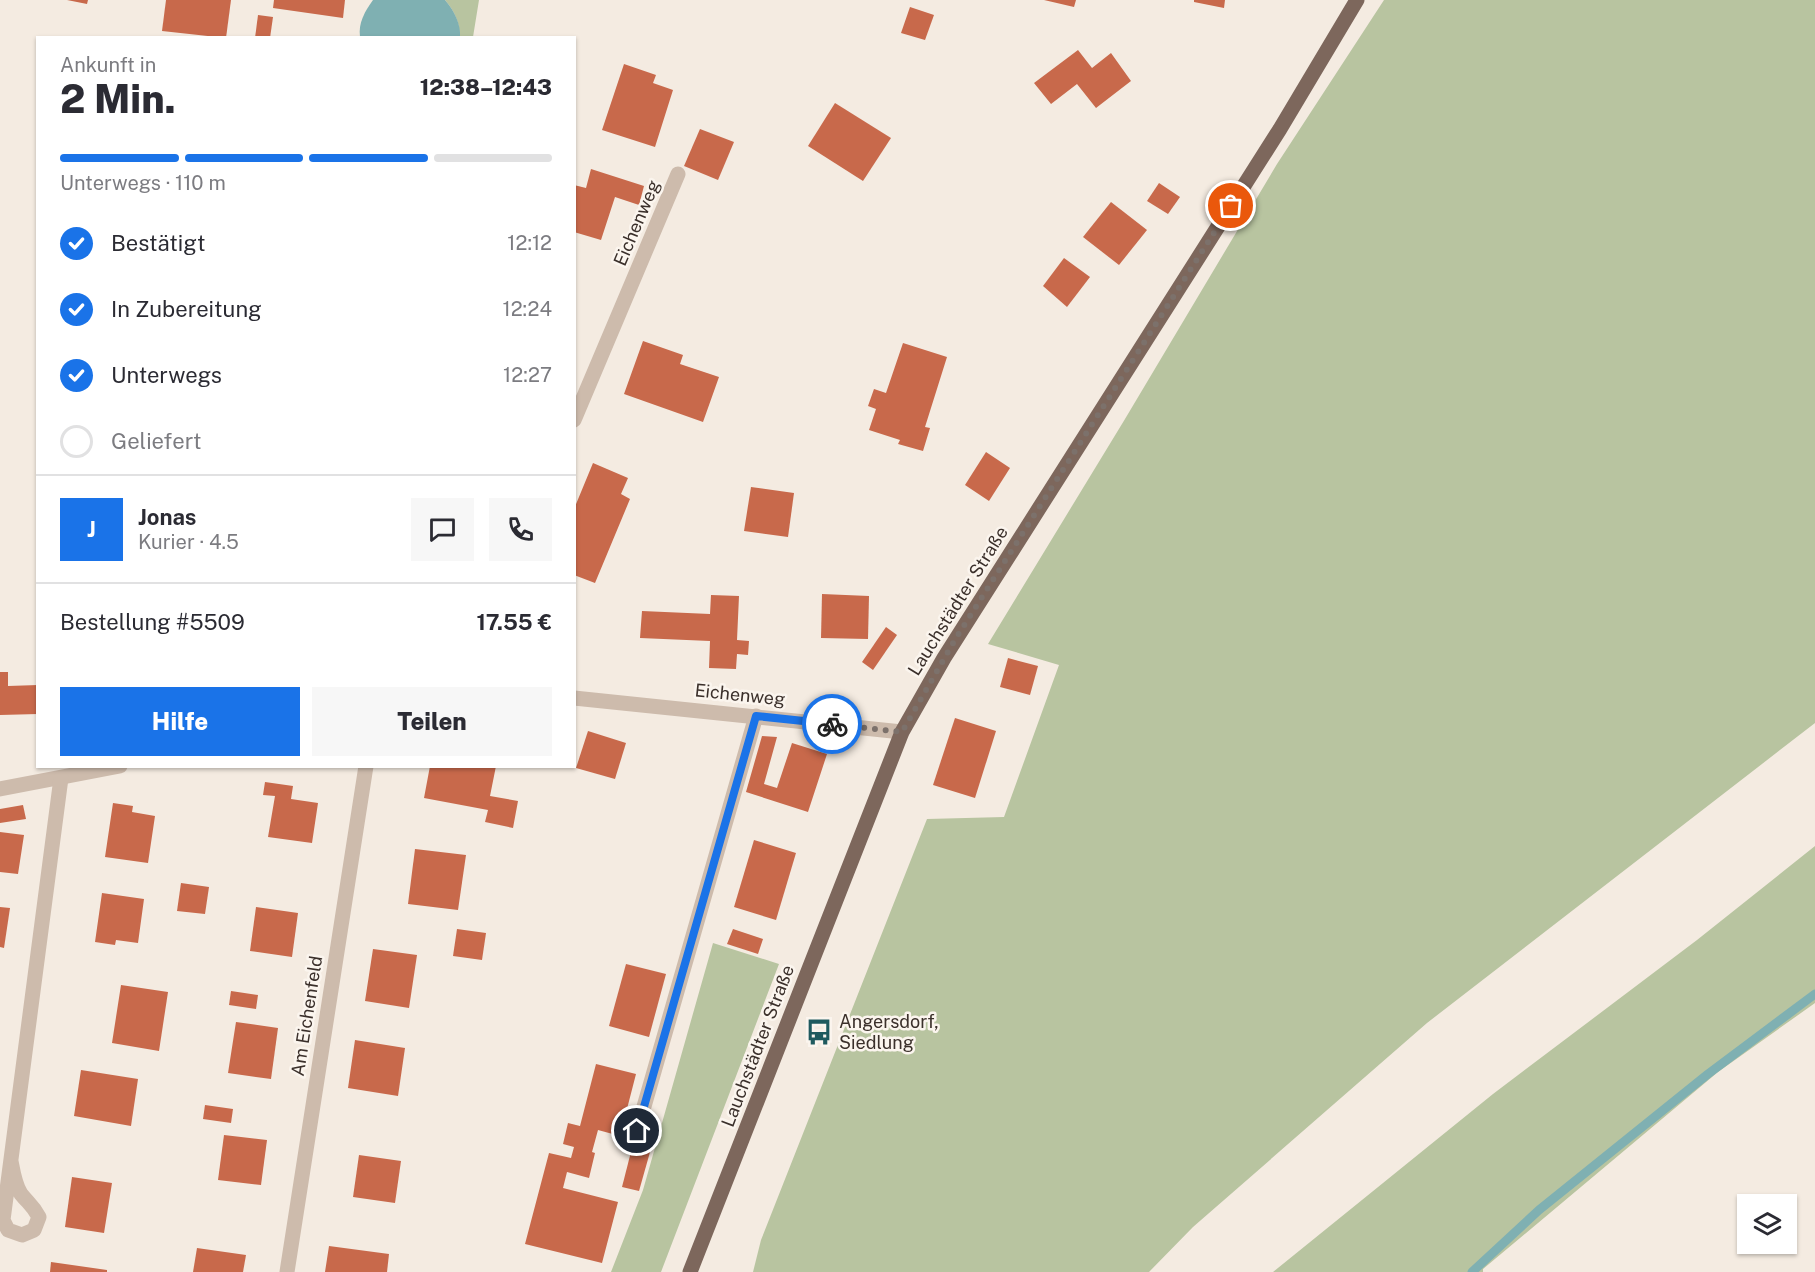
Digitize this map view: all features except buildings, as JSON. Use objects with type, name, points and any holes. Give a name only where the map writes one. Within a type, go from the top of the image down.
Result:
[{"type":"main road","name":"Lauchstädter Straße","points":[[690,1272],[902,732],[944,658],[1280,129],[1357,0]]},
{"type":"street","name":"Eichenweg","points":[[576,415],[678,174]]},
{"type":"street","name":"Eichenweg","points":[[576,698],[902,732]]},
{"type":"street","points":[[637,1131],[756,716]]},
{"type":"street","points":[[0,789],[110,768]]},
{"type":"street","name":"Am Eichenfeld","points":[[287,1272],[366,768]]},
{"type":"street","points":[[11,1161],[61,778]]},
{"type":"green space","points":[[445,0],[479,0],[473,36],[459,36],[459,27]]},
{"type":"green space","points":[[1384,0],[1815,0],[1815,723],[1427,1023],[1193,1227],[1149,1272],[753,1272],[761,1240],[927,819],[1004,817],[1059,665],[988,644],[1277,164]]},
{"type":"green space","points":[[1815,846],[1815,1003],[1718,1072],[1483,1269],[1483,1272],[1273,1272],[1493,1094],[1697,940]]},
{"type":"green space","points":[[713,943],[779,964],[661,1272],[611,1272],[643,1190]]},
{"type":"water","points":[[373,0],[445,0],[456,17],[460,36],[360,36],[360,27],[367,8]]},
{"type":"waterway","points":[[1472,1272],[1539,1210],[1708,1074],[1815,994]]},
{"type":"way so far","points":[[832,724],[902,732],[956,638],[1231,206]]},
{"type":"place","name":"Angersdorf, Siedlung","points":[[819,1032]]},
{"type":"route","points":[[637,1131],[756,716],[832,724]]}]
